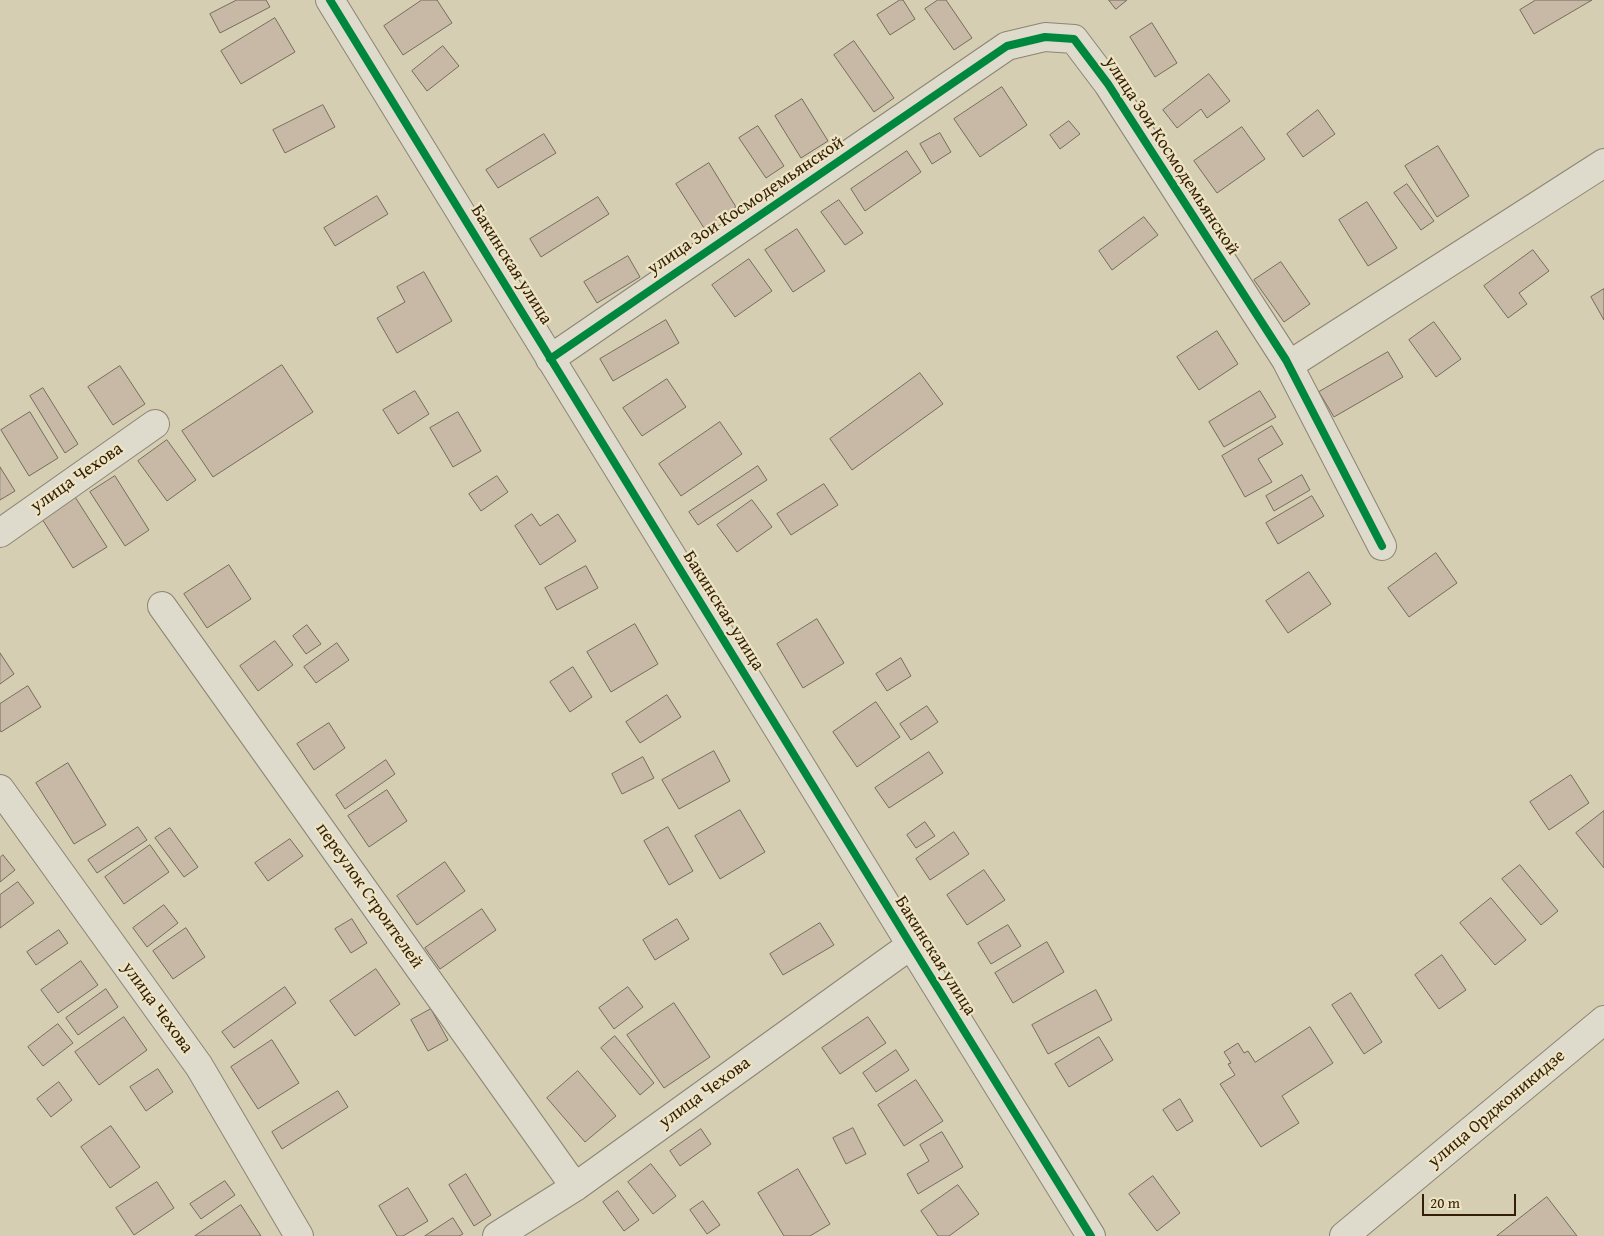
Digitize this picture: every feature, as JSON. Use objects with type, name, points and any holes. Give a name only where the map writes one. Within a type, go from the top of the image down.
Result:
[{"type":"street","name":"Бакинская улица","points":[[330,0],[910,945],[1091,1236]]},
{"type":"street","name":"улица Зои Космодемьянской","points":[[550,359],[1007,46],[1045,37],[1074,39],[1108,84],[1290,366],[1382,546]]},
{"type":"street","points":[[1290,366],[1604,163]]},
{"type":"street","name":"улица Чехова","points":[[0,533],[155,424]]},
{"type":"street","name":"переулок Строителей","points":[[162,606],[575,1187]]},
{"type":"street","name":"улица Чехова","points":[[0,789],[199,1066],[299,1236]]},
{"type":"street","name":"улица Чехова","points":[[497,1236],[575,1187],[910,945]]},
{"type":"street","name":"улица Орджоникидзе","points":[[1344,1236],[1604,1020]]},
{"type":"building","points":[[237,0],[266,0],[270,7],[220,33],[210,14]]},
{"type":"building","points":[[422,0],[437,0],[452,23],[403,55],[384,26]]},
{"type":"building","points":[[903,0],[915,19],[890,35],[877,15]]},
{"type":"building","points":[[938,0],[946,0],[972,38],[954,50],[925,9]]},
{"type":"building","points":[[1109,0],[1127,0],[1116,9]]},
{"type":"building","points":[[1536,0],[1592,0],[1534,34],[1520,10]]},
{"type":"building","points":[[275,18],[295,52],[241,84],[221,51]]},
{"type":"building","points":[[1152,23],[1177,63],[1155,77],[1130,37]]},
{"type":"building","points":[[854,41],[894,98],[874,112],[834,55]]},
{"type":"building","points":[[443,46],[459,66],[427,91],[412,71]]},
{"type":"building","points":[[1209,74],[1230,101],[1207,118],[1201,109],[1177,128],[1163,110]]},
{"type":"building","points":[[1002,87],[1027,125],[980,157],[954,119]]},
{"type":"building","points":[[802,99],[828,141],[801,158],[775,116]]},
{"type":"building","points":[[323,105],[335,127],[285,153],[273,130]]},
{"type":"building","points":[[1318,110],[1335,134],[1303,157],[1287,134]]},
{"type":"building","points":[[1069,121],[1080,134],[1060,149],[1050,135]]},
{"type":"building","points":[[758,126],[784,166],[766,178],[739,138]]},
{"type":"building","points":[[1242,127],[1265,159],[1217,193],[1194,161]]},
{"type":"building","points":[[940,133],[951,152],[932,164],[920,144]]},
{"type":"building","points":[[544,134],[556,153],[498,188],[486,170]]},
{"type":"building","points":[[1438,146],[1469,196],[1437,217],[1405,166]]},
{"type":"building","points":[[907,151],[921,172],[865,211],[851,189]]},
{"type":"building","points":[[709,163],[736,207],[704,228],[676,184]]},
{"type":"building","points":[[1407,184],[1434,221],[1421,230],[1394,193]]},
{"type":"building","points":[[377,196],[388,214],[335,246],[324,228]]},
{"type":"building","points":[[598,197],[609,214],[541,257],[530,239]]},
{"type":"building","points":[[839,200],[863,233],[845,245],[821,212]]},
{"type":"building","points":[[1367,202],[1397,248],[1368,266],[1339,220]]},
{"type":"building","points":[[1144,217],[1158,235],[1112,270],[1099,251]]},
{"type":"building","points":[[797,229],[825,271],[793,292],[765,250]]},
{"type":"building","points":[[1533,250],[1549,271],[1519,293],[1527,304],[1508,318],[1484,286]]},
{"type":"building","points":[[628,256],[640,277],[597,303],[584,282]]},
{"type":"building","points":[[749,259],[772,291],[735,317],[712,285]]},
{"type":"building","points":[[1281,262],[1310,304],[1284,322],[1254,280]]},
{"type":"building","points":[[424,272],[452,321],[397,353],[377,318],[405,302],[397,287]]},
{"type":"building","points":[[1604,289],[1604,320],[1591,297]]},
{"type":"building","points":[[666,320],[679,343],[613,381],[600,359]]},
{"type":"building","points":[[1434,322],[1461,359],[1436,377],[1409,340]]},
{"type":"building","points":[[1217,331],[1238,364],[1199,390],[1177,357]]},
{"type":"building","points":[[1388,352],[1403,377],[1334,417],[1319,392]]},
{"type":"building","points":[[282,365],[313,412],[213,477],[182,431]]},
{"type":"building","points":[[120,366],[145,404],[113,425],[88,387]]},
{"type":"building","points":[[920,373],[943,404],[852,470],[830,439]]},
{"type":"building","points":[[667,379],[686,407],[642,436],[623,408]]},
{"type":"building","points":[[43,388],[78,444],[65,453],[30,396]]},
{"type":"building","points":[[415,391],[429,414],[398,434],[383,410]]},
{"type":"building","points":[[1260,391],[1276,417],[1224,447],[1209,422]]},
{"type":"building","points":[[30,412],[58,458],[29,476],[1,430]]},
{"type":"building","points":[[458,412],[481,451],[453,467],[430,428]]},
{"type":"building","points":[[720,422],[742,454],[681,496],[659,464]]},
{"type":"building","points":[[1272,426],[1283,444],[1258,459],[1272,482],[1245,497],[1222,456]]},
{"type":"building","points":[[167,440],[196,480],[167,501],[138,461]]},
{"type":"building","points":[[758,466],[767,480],[698,525],[689,512]]},
{"type":"building","points":[[0,467],[15,491],[0,500]]},
{"type":"building","points":[[1302,475],[1310,490],[1274,511],[1266,496]]},
{"type":"building","points":[[115,476],[149,530],[125,546],[90,492]]},
{"type":"building","points":[[497,476],[508,492],[481,511],[469,494]]},
{"type":"building","points":[[824,484],[838,505],[791,535],[777,514]]},
{"type":"building","points":[[70,489],[107,547],[73,568],[37,511]]},
{"type":"building","points":[[1312,496],[1324,516],[1278,544],[1266,523]]},
{"type":"building","points":[[752,500],[772,527],[737,552],[717,525]]},
{"type":"building","points":[[532,514],[540,526],[558,514],[576,541],[540,565],[515,526]]},
{"type":"building","points":[[1436,553],[1457,583],[1409,617],[1388,588]]},
{"type":"building","points":[[229,565],[251,599],[207,628],[184,594]]},
{"type":"building","points":[[586,566],[598,588],[557,610],[545,588]]},
{"type":"building","points":[[1309,572],[1331,604],[1288,633],[1266,601]]},
{"type":"building","points":[[817,619],[844,663],[803,688],[777,644]]},
{"type":"building","points":[[635,624],[658,664],[611,692],[587,652]]},
{"type":"building","points":[[307,625],[321,644],[306,654],[293,636]]},
{"type":"building","points":[[275,641],[293,665],[258,691],[240,666]]},
{"type":"building","points":[[337,643],[349,660],[316,683],[304,667]]},
{"type":"building","points":[[0,653],[14,674],[0,684]]},
{"type":"building","points":[[901,658],[911,676],[887,691],[876,674]]},
{"type":"building","points":[[573,667],[592,697],[570,712],[550,682]]},
{"type":"building","points":[[28,686],[41,707],[1,732],[0,704]]},
{"type":"building","points":[[667,695],[681,717],[640,743],[626,722]]},
{"type":"building","points":[[876,702],[900,737],[857,767],[833,732]]},
{"type":"building","points":[[927,706],[938,722],[911,740],[900,724]]},
{"type":"building","points":[[329,723],[345,748],[314,770],[297,744]]},
{"type":"building","points":[[714,751],[730,781],[679,809],[662,780]]},
{"type":"building","points":[[929,752],[943,773],[889,808],[875,788]]},
{"type":"building","points":[[643,757],[654,778],[622,794],[612,774]]},
{"type":"building","points":[[386,760],[395,774],[345,809],[336,795]]},
{"type":"building","points":[[68,763],[106,825],[74,844],[36,783]]},
{"type":"building","points":[[1571,775],[1589,803],[1549,830],[1530,802]]},
{"type":"building","points":[[387,790],[407,821],[369,847],[348,816]]},
{"type":"building","points":[[740,810],[765,852],[720,879],[695,836]]},
{"type":"building","points":[[1604,811],[1604,868],[1576,833]]},
{"type":"building","points":[[925,822],[935,836],[916,848],[907,835]]},
{"type":"building","points":[[138,827],[147,840],[97,873],[88,860]]},
{"type":"building","points":[[668,827],[693,871],[669,885],[644,841]]},
{"type":"building","points":[[170,828],[198,867],[184,877],[155,838]]},
{"type":"building","points":[[954,832],[969,854],[930,880],[916,859]]},
{"type":"building","points":[[290,839],[303,856],[268,881],[255,863]]},
{"type":"building","points":[[150,845],[169,872],[124,904],[105,877]]},
{"type":"building","points":[[3,855],[15,870],[0,882],[0,858]]},
{"type":"building","points":[[445,862],[465,891],[417,925],[397,896]]},
{"type":"building","points":[[1520,865],[1558,911],[1541,925],[1502,879]]},
{"type":"building","points":[[984,870],[1005,900],[967,925],[947,895]]},
{"type":"building","points":[[18,882],[34,903],[0,928],[0,895]]},
{"type":"building","points":[[1491,898],[1526,940],[1495,965],[1460,923]]},
{"type":"building","points":[[164,905],[178,923],[147,947],[133,928]]},
{"type":"building","points":[[482,909],[496,930],[440,969],[425,948]]},
{"type":"building","points":[[352,919],[367,943],[351,953],[335,929]]},
{"type":"building","points":[[677,919],[689,939],[655,960],[643,940]]},
{"type":"building","points":[[820,923],[834,945],[783,975],[770,954]]},
{"type":"building","points":[[1008,925],[1021,946],[991,964],[978,943]]},
{"type":"building","points":[[186,928],[205,957],[173,979],[153,951]]},
{"type":"building","points":[[59,930],[68,943],[36,965],[27,952]]},
{"type":"building","points":[[1047,942],[1064,972],[1013,1003],[995,973]]},
{"type":"building","points":[[1442,955],[1466,990],[1439,1009],[1415,975]]},
{"type":"building","points":[[81,961],[98,985],[58,1013],[41,990]]},
{"type":"building","points":[[376,969],[400,1004],[355,1036],[330,1001]]},
{"type":"building","points":[[285,987],[296,1003],[234,1048],[222,1032]]},
{"type":"building","points":[[628,987],[643,1007],[614,1029],[599,1008]]},
{"type":"building","points":[[106,989],[118,1007],[78,1035],[66,1018]]},
{"type":"building","points":[[1096,990],[1112,1020],[1048,1054],[1032,1025]]},
{"type":"building","points":[[1351,993],[1382,1042],[1364,1054],[1332,1005]]},
{"type":"building","points":[[674,1003],[710,1057],[664,1088],[627,1035]]},
{"type":"building","points":[[431,1009],[448,1040],[428,1051],[411,1020]]},
{"type":"building","points":[[124,1017],[147,1050],[99,1085],[75,1052]]},
{"type":"building","points":[[868,1017],[886,1043],[840,1074],[822,1048]]},
{"type":"building","points":[[58,1024],[73,1043],[43,1066],[28,1047]]},
{"type":"building","points":[[1310,1027],[1333,1063],[1282,1096],[1299,1123],[1261,1147],[1220,1084],[1235,1075],[1228,1064],[1231,1063],[1224,1052],[1238,1043],[1244,1053],[1248,1051],[1255,1062]]},
{"type":"building","points":[[615,1036],[654,1083],[640,1095],[601,1048]]},
{"type":"building","points":[[1099,1037],[1113,1060],[1069,1087],[1055,1064]]},
{"type":"building","points":[[272,1040],[299,1083],[258,1109],[231,1067]]},
{"type":"building","points":[[896,1050],[909,1070],[876,1092],[863,1073]]},
{"type":"building","points":[[158,1069],[173,1092],[146,1111],[130,1087]]},
{"type":"building","points":[[578,1071],[616,1116],[585,1142],[547,1098]]},
{"type":"building","points":[[916,1080],[943,1121],[904,1146],[878,1105]]},
{"type":"building","points":[[59,1082],[72,1100],[51,1117],[37,1099]]},
{"type":"building","points":[[338,1091],[348,1107],[282,1149],[272,1132]]},
{"type":"building","points":[[1180,1099],[1193,1121],[1177,1131],[1163,1110]]},
{"type":"building","points":[[111,1126],[140,1167],[110,1188],[81,1147]]},
{"type":"building","points":[[853,1128],[866,1154],[846,1164],[833,1138]]},
{"type":"building","points":[[701,1129],[711,1144],[680,1166],[670,1151]]},
{"type":"building","points":[[942,1132],[963,1167],[918,1194],[907,1174],[929,1161],[920,1145]]},
{"type":"building","points":[[651,1164],[676,1196],[653,1214],[628,1182]]},
{"type":"building","points":[[798,1169],[830,1224],[810,1236],[784,1236],[758,1193]]},
{"type":"building","points":[[466,1174],[491,1215],[474,1226],[449,1185]]},
{"type":"building","points":[[1153,1176],[1180,1213],[1157,1231],[1129,1194]]},
{"type":"building","points":[[225,1181],[235,1195],[201,1219],[190,1204]]},
{"type":"building","points":[[157,1182],[174,1208],[134,1235],[116,1208]]},
{"type":"building","points":[[958,1185],[979,1214],[949,1236],[938,1236],[921,1211]]},
{"type":"building","points":[[408,1188],[428,1221],[403,1236],[397,1236],[379,1206]]},
{"type":"building","points":[[618,1191],[639,1220],[624,1231],[603,1202]]},
{"type":"building","points":[[1547,1197],[1577,1236],[1497,1236]]},
{"type":"building","points":[[703,1201],[720,1225],[707,1234],[690,1210]]},
{"type":"building","points":[[241,1205],[261,1236],[195,1236]]},
{"type":"building","points":[[453,1218],[463,1234],[459,1236],[425,1236]]},
{"type":"cycle path","points":[[330,0],[1091,1236]]},
{"type":"cycle path","points":[[550,359],[1007,46],[1045,37],[1074,39],[1108,84],[1286,360],[1382,546]]}]
